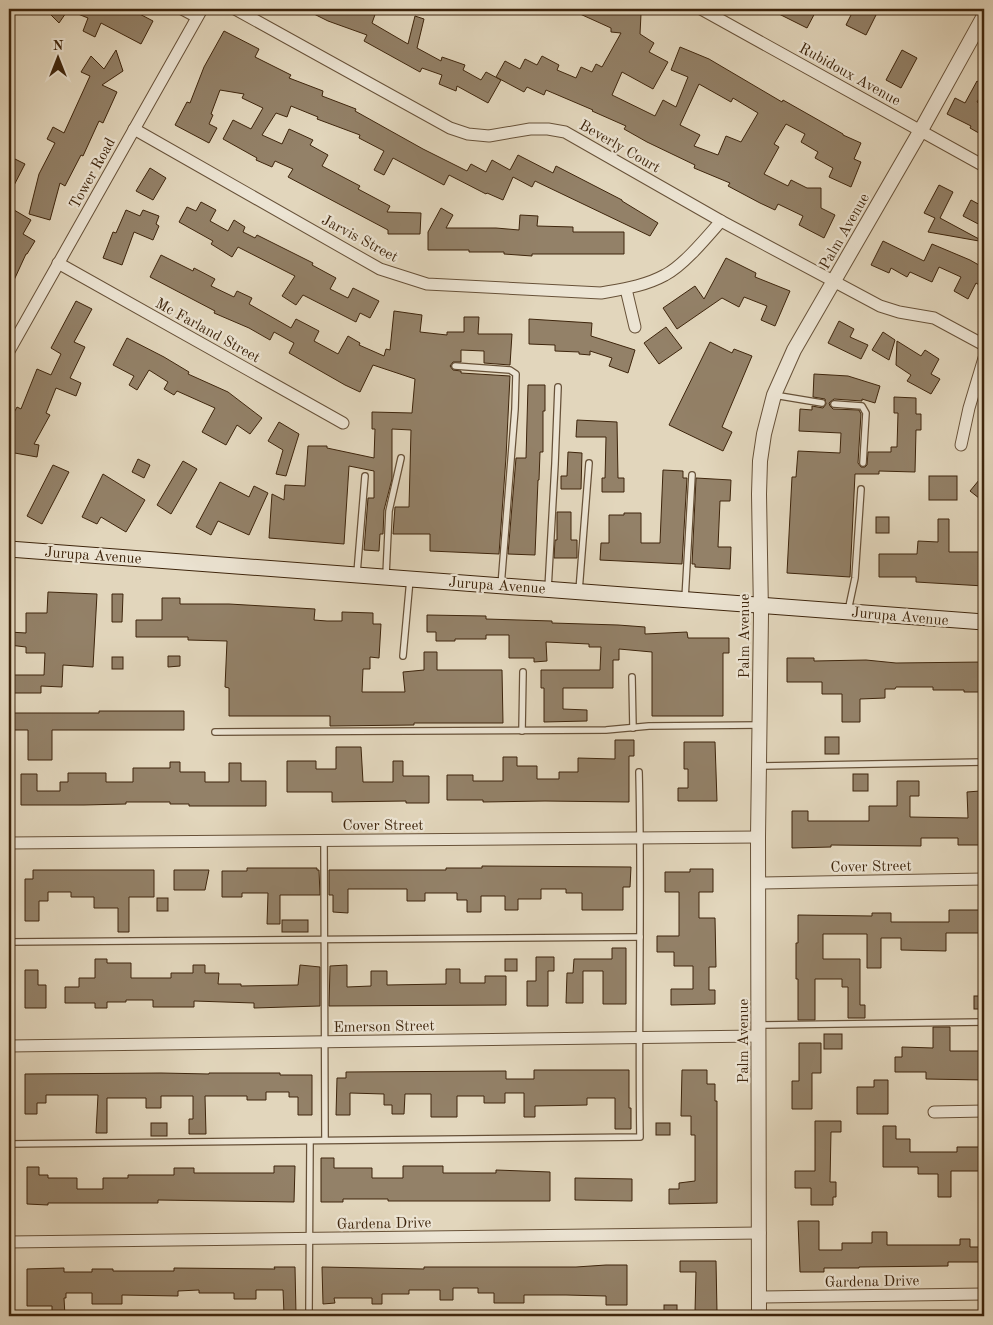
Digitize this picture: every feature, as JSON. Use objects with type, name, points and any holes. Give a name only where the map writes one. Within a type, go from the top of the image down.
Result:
[{"type":"main road","name":"Jurupa Avenue","points":[[9,549],[984,622]]},
{"type":"street","points":[[182,9],[199,13]]},
{"type":"street","name":"Beverly Court","points":[[235,9],[450,128],[468,134],[489,136],[530,129],[548,129],[565,132],[721,221],[880,306],[899,312],[934,318],[984,345]]},
{"type":"street","name":"Rubidoux Avenue","points":[[701,9],[984,166]]},
{"type":"street","name":"Tower Road","points":[[9,352],[199,13]]},
{"type":"street","name":"Palm Avenue","points":[[760,1315],[758,837],[760,461],[764,434],[774,396],[794,350],[921,130],[984,16]]},
{"type":"street","name":"Jarvis Street","points":[[134,128],[380,269],[427,284],[601,293],[626,289],[648,283],[667,274],[696,249],[721,221]]},
{"type":"street","name":"Mc Farland Street","points":[[58,263],[343,423]]},
{"type":"street","points":[[626,289],[636,327]]},
{"type":"street","points":[[961,444],[969,408],[984,358]]},
{"type":"street","name":"Cover Street","points":[[9,844],[758,837]]},
{"type":"street","name":"Cover Street","points":[[759,883],[984,879]]},
{"type":"street","name":"Emerson Street","points":[[9,1046],[639,1038],[759,1031]]},
{"type":"street","points":[[934,1112],[984,1111]]},
{"type":"street","name":"Gardena Drive","points":[[9,1242],[760,1233]]},
{"type":"street","name":"Gardena Drive","points":[[759,1298],[984,1294]]},
{"type":"lane","points":[[455,366],[510,370],[516,374],[501,586]]},
{"type":"lane","points":[[548,589],[558,387]]},
{"type":"lane","points":[[774,396],[822,403]]},
{"type":"lane","points":[[834,404],[862,406],[866,413],[863,463]]},
{"type":"lane","points":[[386,577],[389,511],[401,458]]},
{"type":"lane","points":[[579,592],[589,463]]},
{"type":"lane","points":[[685,599],[692,475]]},
{"type":"lane","points":[[356,575],[365,476]]},
{"type":"lane","points":[[848,612],[855,578],[860,488]]},
{"type":"lane","points":[[403,656],[410,579]]},
{"type":"lane","points":[[522,731],[523,672]]},
{"type":"lane","points":[[632,677],[633,728]]},
{"type":"lane","points":[[215,732],[606,730],[649,726],[760,725]]},
{"type":"lane","points":[[759,766],[984,762]]},
{"type":"lane","points":[[9,1144],[640,1137],[640,772]]},
{"type":"lane","points":[[324,841],[325,1140]]},
{"type":"lane","points":[[9,942],[640,937]]},
{"type":"lane","points":[[759,1031],[984,1022]]},
{"type":"lane","points":[[309,1310],[310,1140]]},
{"type":"building","points":[[45,9],[130,9],[153,21],[141,44],[101,23],[95,37],[83,31],[88,18],[68,10],[59,23]]},
{"type":"building","points":[[304,9],[344,9],[360,14],[362,9],[377,9],[372,23],[408,44],[415,16],[424,19],[417,48],[441,61],[442,57],[465,65],[463,70],[481,80],[486,72],[501,80],[488,103],[457,86],[456,91],[439,84],[442,75],[422,68],[420,72],[364,41],[367,35],[328,21]]},
{"type":"building","points":[[569,9],[610,9],[608,12],[641,14],[640,34],[654,43],[649,52],[668,62],[653,89],[622,72],[612,95],[655,116],[663,100],[676,107],[688,77],[671,70],[680,47],[709,59],[782,102],[783,100],[843,135],[861,143],[854,159],[861,162],[851,187],[829,177],[833,168],[815,158],[818,152],[801,142],[805,134],[786,124],[774,144],[779,147],[764,174],[788,186],[791,180],[807,188],[821,188],[821,208],[835,215],[824,238],[799,225],[803,216],[778,204],[775,210],[760,203],[728,186],[730,183],[694,168],[695,165],[624,129],[626,126],[546,90],[544,95],[527,87],[524,92],[496,77],[505,61],[520,69],[525,59],[537,65],[542,56],[559,65],[557,70],[576,78],[581,67],[592,72],[596,64],[602,67],[621,33],[611,32],[611,28]],"holes":[[[699,84],[731,102],[733,98],[758,113],[741,142],[726,136],[718,155],[694,146],[700,135],[680,125]]]},
{"type":"building","points":[[769,9],[817,9],[807,28]]},
{"type":"building","points":[[854,9],[879,9],[866,35],[846,25]]},
{"type":"building","points":[[224,31],[259,49],[255,57],[291,75],[289,78],[323,91],[322,96],[356,109],[355,111],[423,149],[467,171],[471,164],[486,172],[492,160],[510,170],[518,155],[553,173],[556,166],[622,200],[658,223],[650,236],[535,181],[532,187],[513,177],[503,200],[486,194],[449,175],[444,185],[393,158],[384,175],[374,170],[384,151],[359,138],[360,135],[317,119],[318,117],[291,106],[287,117],[276,113],[262,135],[282,144],[289,129],[313,140],[310,145],[328,155],[322,166],[360,186],[358,189],[390,206],[387,212],[421,213],[420,234],[388,234],[388,230],[288,177],[293,169],[275,161],[272,167],[256,160],[257,158],[223,139],[233,120],[251,129],[263,108],[242,98],[244,94],[220,90],[209,124],[217,128],[209,143],[175,125],[187,102],[190,103],[204,67]]},
{"type":"building","points":[[116,50],[123,71],[102,85],[117,92],[103,123],[99,121],[83,156],[81,155],[65,186],[60,183],[50,220],[29,214],[39,174],[55,143],[47,139],[53,127],[64,133],[90,76],[81,72],[91,56],[104,69]]},
{"type":"building","points":[[902,50],[917,58],[901,88],[886,80]]},
{"type":"building","points":[[977,81],[984,85],[984,90],[977,102],[984,106],[984,136],[970,128],[971,126],[947,114],[955,98],[965,103]]},
{"type":"building","points":[[9,156],[25,164],[9,195]]},
{"type":"building","points":[[150,168],[166,178],[153,200],[136,191]]},
{"type":"building","points":[[939,185],[953,192],[940,218],[979,239],[979,241],[928,232],[935,218],[924,213]]},
{"type":"building","points":[[971,200],[984,207],[984,227],[963,216]]},
{"type":"building","points":[[201,202],[216,210],[210,221],[228,231],[234,220],[245,227],[243,232],[255,238],[257,235],[313,263],[312,265],[336,278],[330,289],[348,298],[353,288],[379,301],[370,318],[360,313],[356,322],[303,295],[296,305],[282,296],[295,276],[238,247],[232,257],[211,244],[213,241],[179,222],[187,207],[196,211]]},
{"type":"building","points":[[9,207],[31,220],[23,234],[35,241],[26,254],[9,291]]},
{"type":"building","points":[[441,208],[453,215],[446,228],[519,230],[520,215],[538,216],[537,226],[573,227],[573,232],[624,232],[624,254],[532,254],[532,256],[504,254],[504,252],[428,250],[428,232]]},
{"type":"building","points":[[126,210],[140,216],[143,210],[159,216],[156,224],[159,226],[153,240],[134,232],[122,265],[103,258],[113,232],[116,233]]},
{"type":"building","points":[[883,241],[924,261],[932,244],[970,260],[984,268],[984,288],[976,283],[968,299],[954,291],[961,277],[939,267],[932,282],[910,272],[907,277],[891,268],[889,273],[871,265]]},
{"type":"building","points":[[161,255],[193,271],[194,268],[215,279],[211,286],[234,297],[237,291],[252,298],[249,304],[291,328],[296,319],[319,331],[314,341],[338,354],[348,336],[360,343],[359,345],[384,356],[386,349],[390,350],[394,311],[422,315],[420,332],[447,335],[447,332],[464,332],[464,317],[479,317],[478,334],[512,334],[510,365],[484,363],[484,351],[461,350],[461,362],[453,362],[450,366],[453,370],[461,371],[461,373],[510,376],[499,554],[430,551],[430,534],[393,534],[395,507],[409,507],[411,430],[392,429],[392,479],[384,510],[383,534],[380,534],[379,551],[364,550],[368,498],[374,498],[374,471],[349,466],[344,544],[269,538],[272,494],[284,500],[285,485],[305,486],[308,446],[327,446],[327,448],[374,458],[375,429],[372,429],[372,412],[412,413],[415,379],[373,365],[360,392],[345,385],[289,353],[294,343],[274,332],[270,340],[249,328],[214,313],[215,311],[150,277]]},
{"type":"building","points":[[726,258],[756,273],[755,277],[790,291],[775,326],[761,320],[767,306],[744,297],[739,307],[722,298],[677,329],[663,308],[695,286],[704,299]]},
{"type":"building","points":[[76,301],[92,309],[74,342],[85,347],[70,378],[81,383],[76,396],[56,388],[46,413],[50,415],[34,444],[39,445],[37,457],[9,452],[9,422],[17,407],[21,409],[37,369],[51,375],[61,354],[51,348]]},
{"type":"building","points":[[529,319],[592,323],[591,336],[635,350],[628,373],[609,366],[612,358],[590,351],[590,355],[579,354],[579,352],[555,351],[555,345],[529,344]]},
{"type":"building","points":[[839,321],[854,329],[850,337],[868,345],[861,359],[828,343]]},
{"type":"building","points":[[666,327],[682,348],[659,364],[644,343]]},
{"type":"building","points":[[883,332],[895,340],[889,360],[872,350]]},
{"type":"building","points":[[127,338],[164,357],[189,372],[188,374],[228,392],[262,418],[250,434],[237,425],[226,445],[202,432],[215,408],[177,391],[174,395],[164,389],[168,382],[149,370],[137,390],[129,385],[134,376],[113,365]]},
{"type":"building","points":[[897,341],[921,356],[925,350],[939,359],[931,374],[940,379],[931,394],[907,381],[911,375],[896,365]]},
{"type":"building","points":[[710,342],[732,353],[734,349],[752,356],[722,427],[732,432],[723,451],[669,425]]},
{"type":"building","points":[[814,374],[848,376],[880,386],[875,403],[862,399],[862,401],[834,399],[829,403],[833,409],[859,410],[861,414],[858,463],[861,467],[867,465],[868,452],[891,452],[891,447],[897,447],[898,413],[894,413],[894,397],[916,398],[916,414],[921,414],[921,430],[916,430],[915,472],[879,471],[879,474],[855,474],[850,577],[787,573],[792,477],[796,477],[798,451],[840,453],[841,433],[799,431],[800,409],[812,410],[812,406],[823,408],[826,404],[825,399],[813,397]]},
{"type":"building","points":[[528,385],[545,385],[543,452],[540,452],[535,555],[508,554],[516,458],[526,458]]},
{"type":"building","points":[[577,420],[617,422],[618,478],[624,478],[624,492],[602,492],[602,478],[605,478],[606,437],[576,437]]},
{"type":"building","points":[[279,422],[299,434],[286,476],[276,474],[283,450],[268,441]]},
{"type":"building","points":[[568,452],[582,453],[581,489],[561,489],[561,476],[567,476]]},
{"type":"building","points":[[138,459],[150,465],[144,478],[132,472]]},
{"type":"building","points":[[183,461],[197,469],[171,514],[157,505]]},
{"type":"building","points":[[53,465],[69,472],[42,524],[27,516]]},
{"type":"building","points":[[663,470],[683,471],[683,478],[687,478],[682,564],[600,560],[601,543],[609,543],[609,515],[641,513],[641,543],[660,543]]},
{"type":"building","points":[[103,474],[145,500],[126,532],[101,517],[97,524],[82,517]]},
{"type":"building","points":[[984,474],[984,502],[970,491]]},
{"type":"building","points":[[929,476],[957,476],[957,500],[929,500]]},
{"type":"building","points":[[696,478],[731,480],[730,501],[720,501],[718,547],[731,547],[730,569],[695,567],[695,564],[692,564]]},
{"type":"building","points":[[220,482],[249,497],[254,486],[268,493],[249,535],[218,521],[211,535],[196,527]]},
{"type":"building","points":[[557,512],[571,512],[571,540],[577,540],[577,558],[554,558],[555,540],[557,540]]},
{"type":"building","points":[[876,517],[889,517],[889,533],[876,533]]},
{"type":"building","points":[[938,519],[949,519],[949,552],[981,552],[981,556],[984,556],[984,586],[916,582],[916,577],[879,577],[879,554],[917,554],[918,541],[938,542]]},
{"type":"building","points":[[48,592],[97,594],[93,667],[63,665],[62,687],[41,686],[41,693],[13,693],[13,675],[44,675],[45,653],[26,653],[26,647],[9,645],[9,632],[26,633],[26,613],[47,613]]},
{"type":"building","points":[[112,594],[123,594],[122,622],[112,622]]},
{"type":"building","points":[[162,598],[180,598],[180,604],[229,604],[315,609],[314,620],[327,621],[342,621],[342,612],[373,613],[373,624],[381,624],[379,658],[370,657],[370,669],[363,669],[362,692],[405,692],[403,672],[424,670],[424,652],[437,652],[437,670],[502,670],[503,723],[414,723],[414,725],[330,726],[330,716],[229,716],[229,688],[225,687],[227,641],[188,640],[188,637],[136,637],[136,620],[162,620]]},
{"type":"building","points":[[427,615],[486,616],[486,619],[645,627],[645,634],[687,632],[688,638],[729,638],[729,653],[723,653],[723,716],[652,716],[652,652],[619,649],[619,660],[613,660],[613,688],[563,688],[563,709],[587,710],[587,721],[544,722],[544,688],[541,688],[541,670],[600,670],[601,647],[589,647],[589,644],[546,642],[547,661],[534,662],[534,658],[509,658],[509,635],[486,635],[486,639],[436,641],[436,632],[427,632]]},
{"type":"building","points":[[168,656],[180,656],[180,666],[168,667]]},
{"type":"building","points":[[112,657],[123,657],[123,669],[112,669]]},
{"type":"building","points":[[787,658],[814,658],[814,661],[866,660],[896,663],[983,662],[983,692],[933,690],[933,687],[896,687],[895,689],[885,689],[885,698],[860,699],[860,722],[842,722],[842,694],[822,694],[822,682],[787,682]]},
{"type":"building","points":[[99,711],[184,711],[184,730],[52,730],[52,760],[28,760],[28,730],[13,730],[13,713],[99,713]]},
{"type":"building","points":[[825,737],[839,737],[839,754],[825,754]]},
{"type":"building","points":[[615,740],[634,740],[634,756],[629,756],[629,802],[483,802],[483,800],[447,800],[447,775],[473,775],[473,781],[503,781],[503,757],[517,757],[517,766],[537,766],[537,779],[559,779],[559,772],[578,772],[578,758],[615,759]]},
{"type":"building","points":[[684,742],[715,742],[717,801],[678,801],[678,788],[688,788],[688,769],[684,769]]},
{"type":"building","points":[[336,747],[361,747],[363,782],[393,782],[393,761],[403,761],[403,776],[429,776],[429,803],[406,803],[406,801],[332,802],[332,792],[287,792],[287,761],[316,761],[316,769],[336,769]]},
{"type":"building","points":[[170,762],[180,762],[180,772],[205,772],[205,782],[229,782],[229,763],[241,763],[241,781],[266,781],[266,806],[189,806],[189,804],[170,804],[170,802],[21,805],[21,774],[37,774],[37,791],[60,791],[60,782],[68,782],[68,773],[106,773],[106,782],[133,782],[133,768],[170,768]]},
{"type":"building","points":[[853,774],[868,774],[868,791],[853,791]]},
{"type":"building","points":[[897,781],[919,781],[919,796],[910,796],[910,817],[968,818],[967,792],[980,791],[979,845],[958,845],[958,838],[921,838],[921,846],[831,845],[831,847],[792,848],[792,811],[808,811],[808,821],[869,821],[869,806],[897,806]]},
{"type":"building","points":[[482,866],[631,867],[630,887],[623,887],[623,910],[582,910],[582,893],[566,893],[566,889],[541,889],[541,899],[518,899],[518,910],[505,910],[505,896],[481,896],[481,912],[467,912],[467,900],[457,900],[457,893],[425,893],[425,901],[407,901],[407,889],[348,889],[348,913],[333,912],[333,895],[329,895],[329,870],[446,870],[446,868],[482,868]]},
{"type":"building","points":[[247,868],[317,868],[319,870],[320,895],[280,895],[280,924],[267,924],[268,893],[242,893],[242,897],[222,897],[222,871],[247,871]]},
{"type":"building","points":[[690,869],[713,869],[713,892],[699,892],[699,918],[715,918],[716,967],[709,967],[709,990],[715,990],[715,1004],[671,1005],[671,989],[693,989],[693,966],[674,966],[674,952],[657,952],[657,936],[679,936],[679,892],[665,892],[665,872],[690,872]]},
{"type":"building","points":[[33,870],[154,870],[154,897],[129,897],[129,932],[118,932],[118,908],[94,908],[94,897],[71,897],[71,892],[48,892],[48,901],[39,901],[39,921],[25,921],[25,879],[33,879]]},
{"type":"building","points":[[174,870],[209,870],[205,890],[174,890]]},
{"type":"building","points":[[157,898],[168,898],[168,911],[157,911]]},
{"type":"building","points":[[949,910],[984,910],[984,933],[946,933],[946,951],[901,950],[901,938],[881,938],[881,968],[867,968],[867,934],[823,934],[823,959],[860,959],[860,1005],[865,1005],[865,1018],[848,1018],[848,987],[842,987],[842,979],[815,979],[815,1020],[798,1020],[796,943],[798,943],[798,915],[872,916],[872,913],[891,913],[891,922],[949,922]]},
{"type":"building","points":[[282,920],[308,920],[308,932],[282,932]]},
{"type":"building","points":[[612,948],[626,948],[626,1004],[603,1004],[603,971],[583,971],[583,1003],[566,1003],[567,973],[573,973],[574,959],[612,959]]},
{"type":"building","points":[[536,957],[554,957],[554,971],[548,971],[548,1006],[527,1006],[527,981],[536,981]]},
{"type":"building","points":[[95,959],[107,959],[107,963],[131,963],[131,978],[171,978],[171,973],[193,973],[193,965],[205,965],[205,973],[219,973],[218,984],[241,984],[241,986],[298,985],[300,965],[320,967],[320,1006],[254,1008],[254,1003],[194,1001],[194,1007],[153,1007],[153,1000],[126,1000],[126,1002],[107,1002],[107,1008],[95,1008],[95,1003],[65,1003],[65,987],[79,987],[79,978],[95,978]]},
{"type":"building","points":[[505,959],[517,959],[517,971],[505,971]]},
{"type":"building","points":[[347,965],[347,987],[371,986],[371,971],[387,971],[387,985],[446,984],[446,969],[460,969],[460,983],[485,983],[485,976],[506,976],[506,1005],[329,1006],[330,966]]},
{"type":"building","points":[[25,970],[38,970],[38,985],[46,985],[46,1008],[25,1008]]},
{"type":"building","points":[[974,996],[984,996],[984,1009],[974,1009]]},
{"type":"building","points":[[933,1027],[950,1027],[950,1051],[983,1051],[984,1080],[926,1079],[926,1072],[895,1072],[895,1057],[902,1057],[902,1047],[933,1048]]},
{"type":"building","points":[[824,1034],[842,1034],[842,1049],[824,1049]]},
{"type":"building","points":[[799,1043],[821,1043],[821,1073],[812,1073],[812,1109],[792,1109],[792,1081],[799,1081]]},
{"type":"building","points":[[534,1070],[629,1070],[631,1129],[615,1129],[615,1098],[587,1098],[587,1105],[535,1106],[535,1117],[524,1117],[524,1093],[505,1093],[505,1103],[484,1103],[484,1096],[457,1096],[457,1117],[431,1117],[431,1094],[405,1094],[404,1114],[392,1114],[392,1105],[384,1105],[384,1094],[350,1093],[350,1115],[336,1115],[337,1078],[346,1078],[346,1072],[506,1071],[506,1079],[534,1079]]},
{"type":"building","points":[[682,1070],[707,1070],[707,1084],[715,1084],[715,1101],[717,1101],[717,1203],[669,1204],[669,1189],[679,1189],[679,1183],[695,1181],[695,1135],[691,1135],[691,1116],[681,1116]]},
{"type":"building","points":[[280,1073],[280,1075],[312,1075],[312,1115],[298,1115],[298,1097],[289,1097],[289,1092],[266,1092],[266,1100],[247,1100],[247,1096],[205,1096],[206,1134],[189,1134],[189,1119],[193,1119],[193,1096],[161,1096],[161,1108],[146,1108],[146,1098],[107,1098],[107,1133],[96,1133],[98,1095],[46,1095],[46,1103],[37,1103],[37,1114],[25,1114],[25,1074]]},
{"type":"building","points":[[874,1080],[888,1080],[888,1114],[857,1114],[857,1087],[874,1087]]},
{"type":"building","points":[[815,1121],[841,1121],[841,1132],[831,1132],[830,1182],[836,1182],[836,1197],[833,1197],[833,1205],[811,1205],[811,1188],[795,1188],[795,1171],[815,1171]]},
{"type":"building","points":[[151,1123],[167,1123],[167,1136],[151,1136]]},
{"type":"building","points":[[656,1123],[670,1123],[670,1135],[656,1135]]},
{"type":"building","points":[[883,1126],[896,1126],[896,1139],[910,1139],[910,1152],[957,1152],[957,1147],[980,1147],[980,1171],[951,1171],[951,1197],[938,1197],[938,1174],[918,1174],[918,1167],[883,1167]]},
{"type":"building","points":[[321,1158],[334,1158],[334,1168],[372,1168],[372,1178],[403,1178],[403,1166],[443,1166],[443,1173],[496,1173],[496,1170],[550,1172],[550,1201],[388,1201],[388,1199],[343,1199],[343,1202],[321,1202]]},
{"type":"building","points":[[274,1166],[295,1166],[294,1202],[158,1200],[158,1203],[27,1204],[27,1167],[39,1167],[39,1175],[48,1175],[48,1178],[77,1178],[77,1189],[103,1189],[103,1178],[128,1178],[128,1175],[174,1175],[174,1168],[194,1168],[194,1173],[274,1173]]},
{"type":"building","points":[[575,1178],[632,1179],[632,1201],[575,1200]]},
{"type":"building","points":[[798,1221],[819,1221],[819,1250],[842,1250],[842,1243],[872,1243],[872,1232],[887,1232],[887,1245],[960,1245],[960,1239],[970,1239],[970,1247],[980,1247],[980,1262],[948,1262],[948,1266],[824,1268],[824,1272],[800,1272]]},
{"type":"building","points":[[680,1261],[716,1261],[717,1312],[695,1312],[696,1272],[680,1272]]},
{"type":"building","points":[[627,1265],[627,1305],[606,1305],[606,1296],[566,1295],[524,1295],[524,1303],[494,1303],[494,1293],[478,1293],[478,1288],[453,1288],[453,1300],[440,1300],[440,1290],[409,1290],[409,1294],[382,1294],[382,1304],[372,1304],[372,1298],[334,1298],[335,1303],[323,1304],[322,1267],[424,1269],[424,1267],[576,1267]]},
{"type":"building","points":[[274,1267],[295,1267],[296,1314],[284,1314],[283,1290],[256,1290],[256,1299],[234,1299],[234,1293],[199,1293],[199,1290],[178,1291],[178,1296],[122,1295],[122,1304],[92,1304],[92,1293],[66,1293],[66,1298],[64,1298],[65,1316],[52,1316],[52,1306],[27,1306],[27,1269],[64,1268],[64,1272],[92,1272],[92,1269],[174,1271],[174,1268],[275,1269]]},
{"type":"building","points":[[664,1305],[677,1305],[677,1316],[664,1316]]}]
